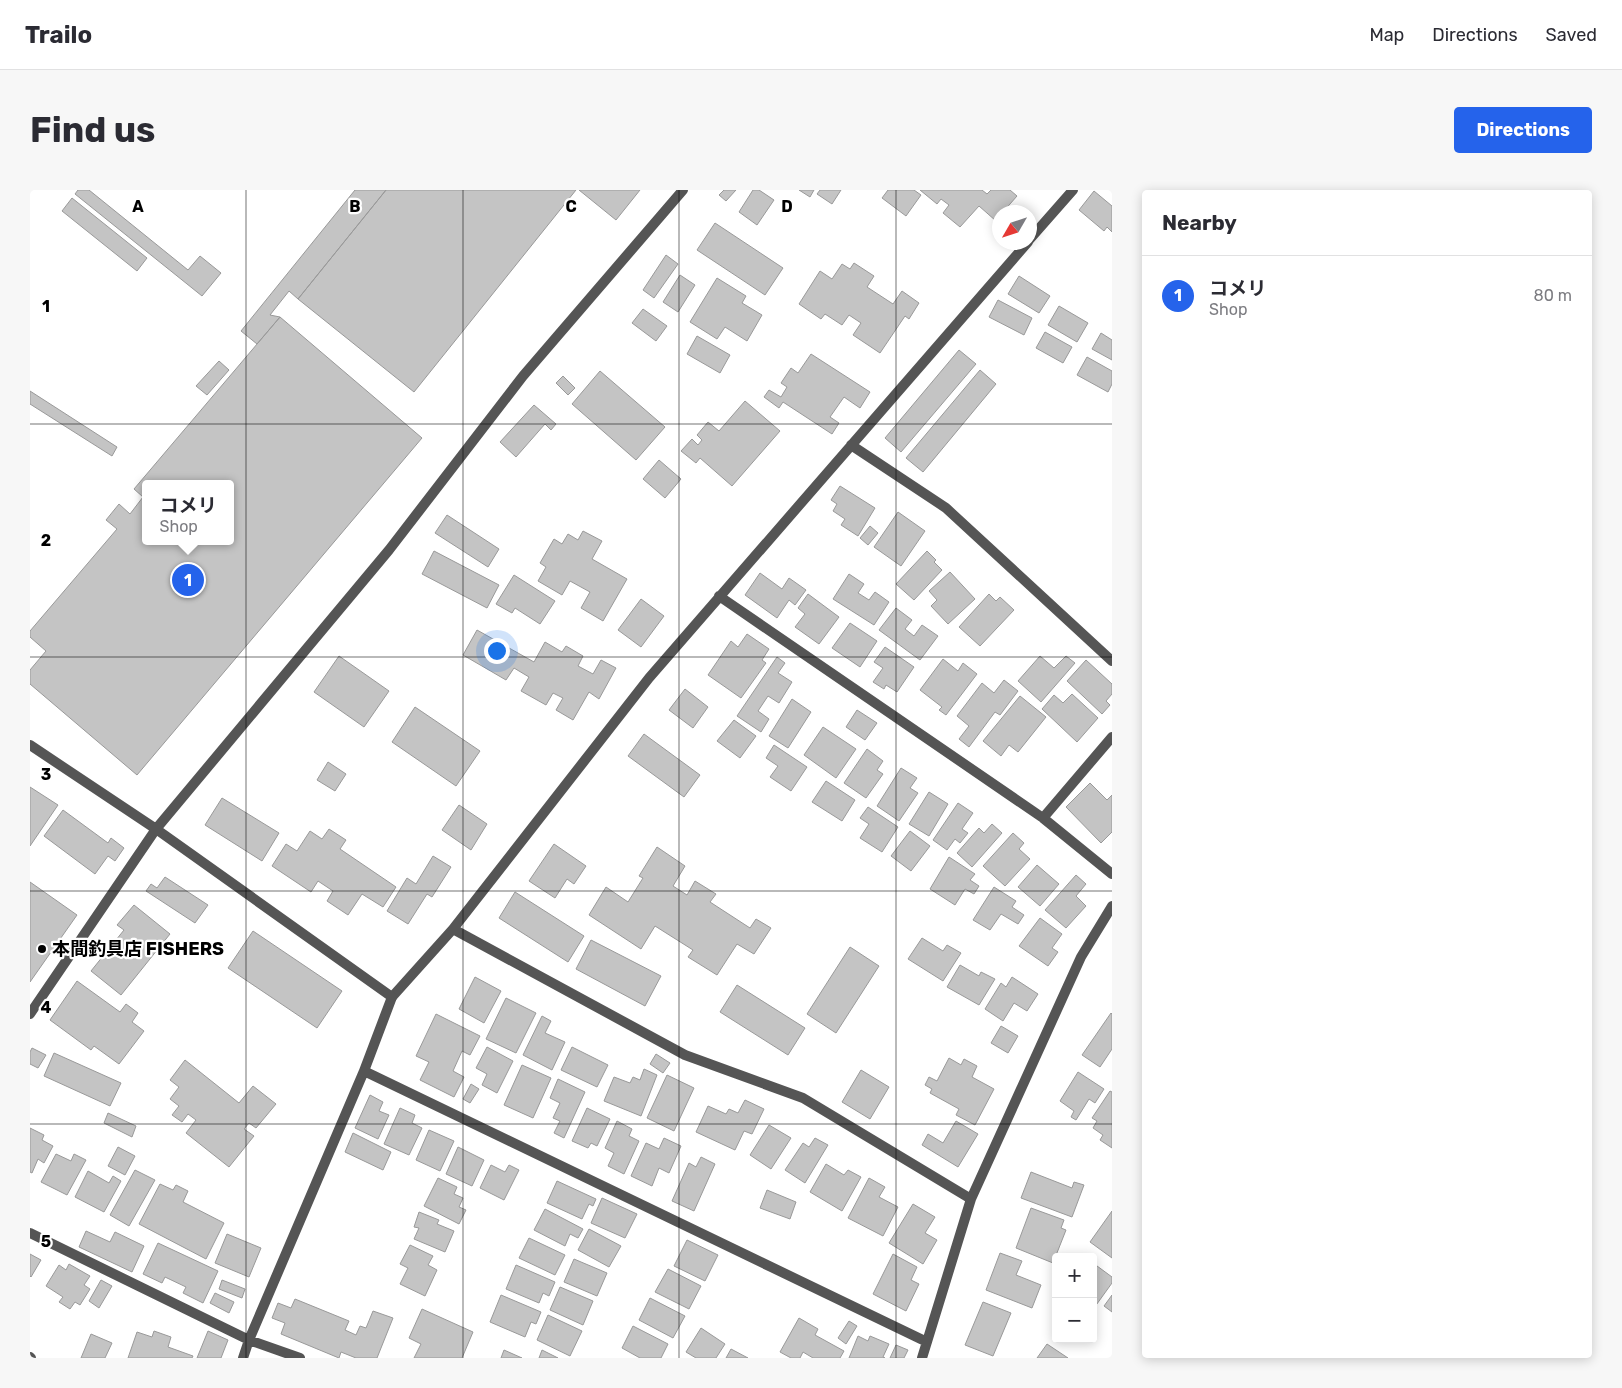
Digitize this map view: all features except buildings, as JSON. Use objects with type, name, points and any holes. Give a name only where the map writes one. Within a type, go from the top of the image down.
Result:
[{"type":"street","points":[[30,1014],[156,830],[389,550],[523,376],[683,190]]},
{"type":"street","points":[[1037,231],[1073,190]]},
{"type":"street","points":[[243,1358],[248,1340],[364,1071],[392,998],[453,929],[649,678],[1020,250]]},
{"type":"street","points":[[851,446],[946,508],[1112,661]]},
{"type":"street","points":[[719,596],[1044,818],[1112,874]]},
{"type":"street","points":[[1044,818],[1112,737]]},
{"type":"street","points":[[30,745],[156,830],[392,998]]},
{"type":"street","points":[[922,1358],[971,1199],[1081,957],[1112,906]]},
{"type":"street","points":[[453,929],[685,1056],[803,1098],[971,1199]]},
{"type":"street","points":[[364,1071],[927,1342]]},
{"type":"street","points":[[30,1233],[248,1340],[300,1358]]},
{"type":"place","name":"コメリ","points":[[188,580]]},
{"type":"place","name":"本間釣具店 FISHERS","points":[[42,949]]}]
